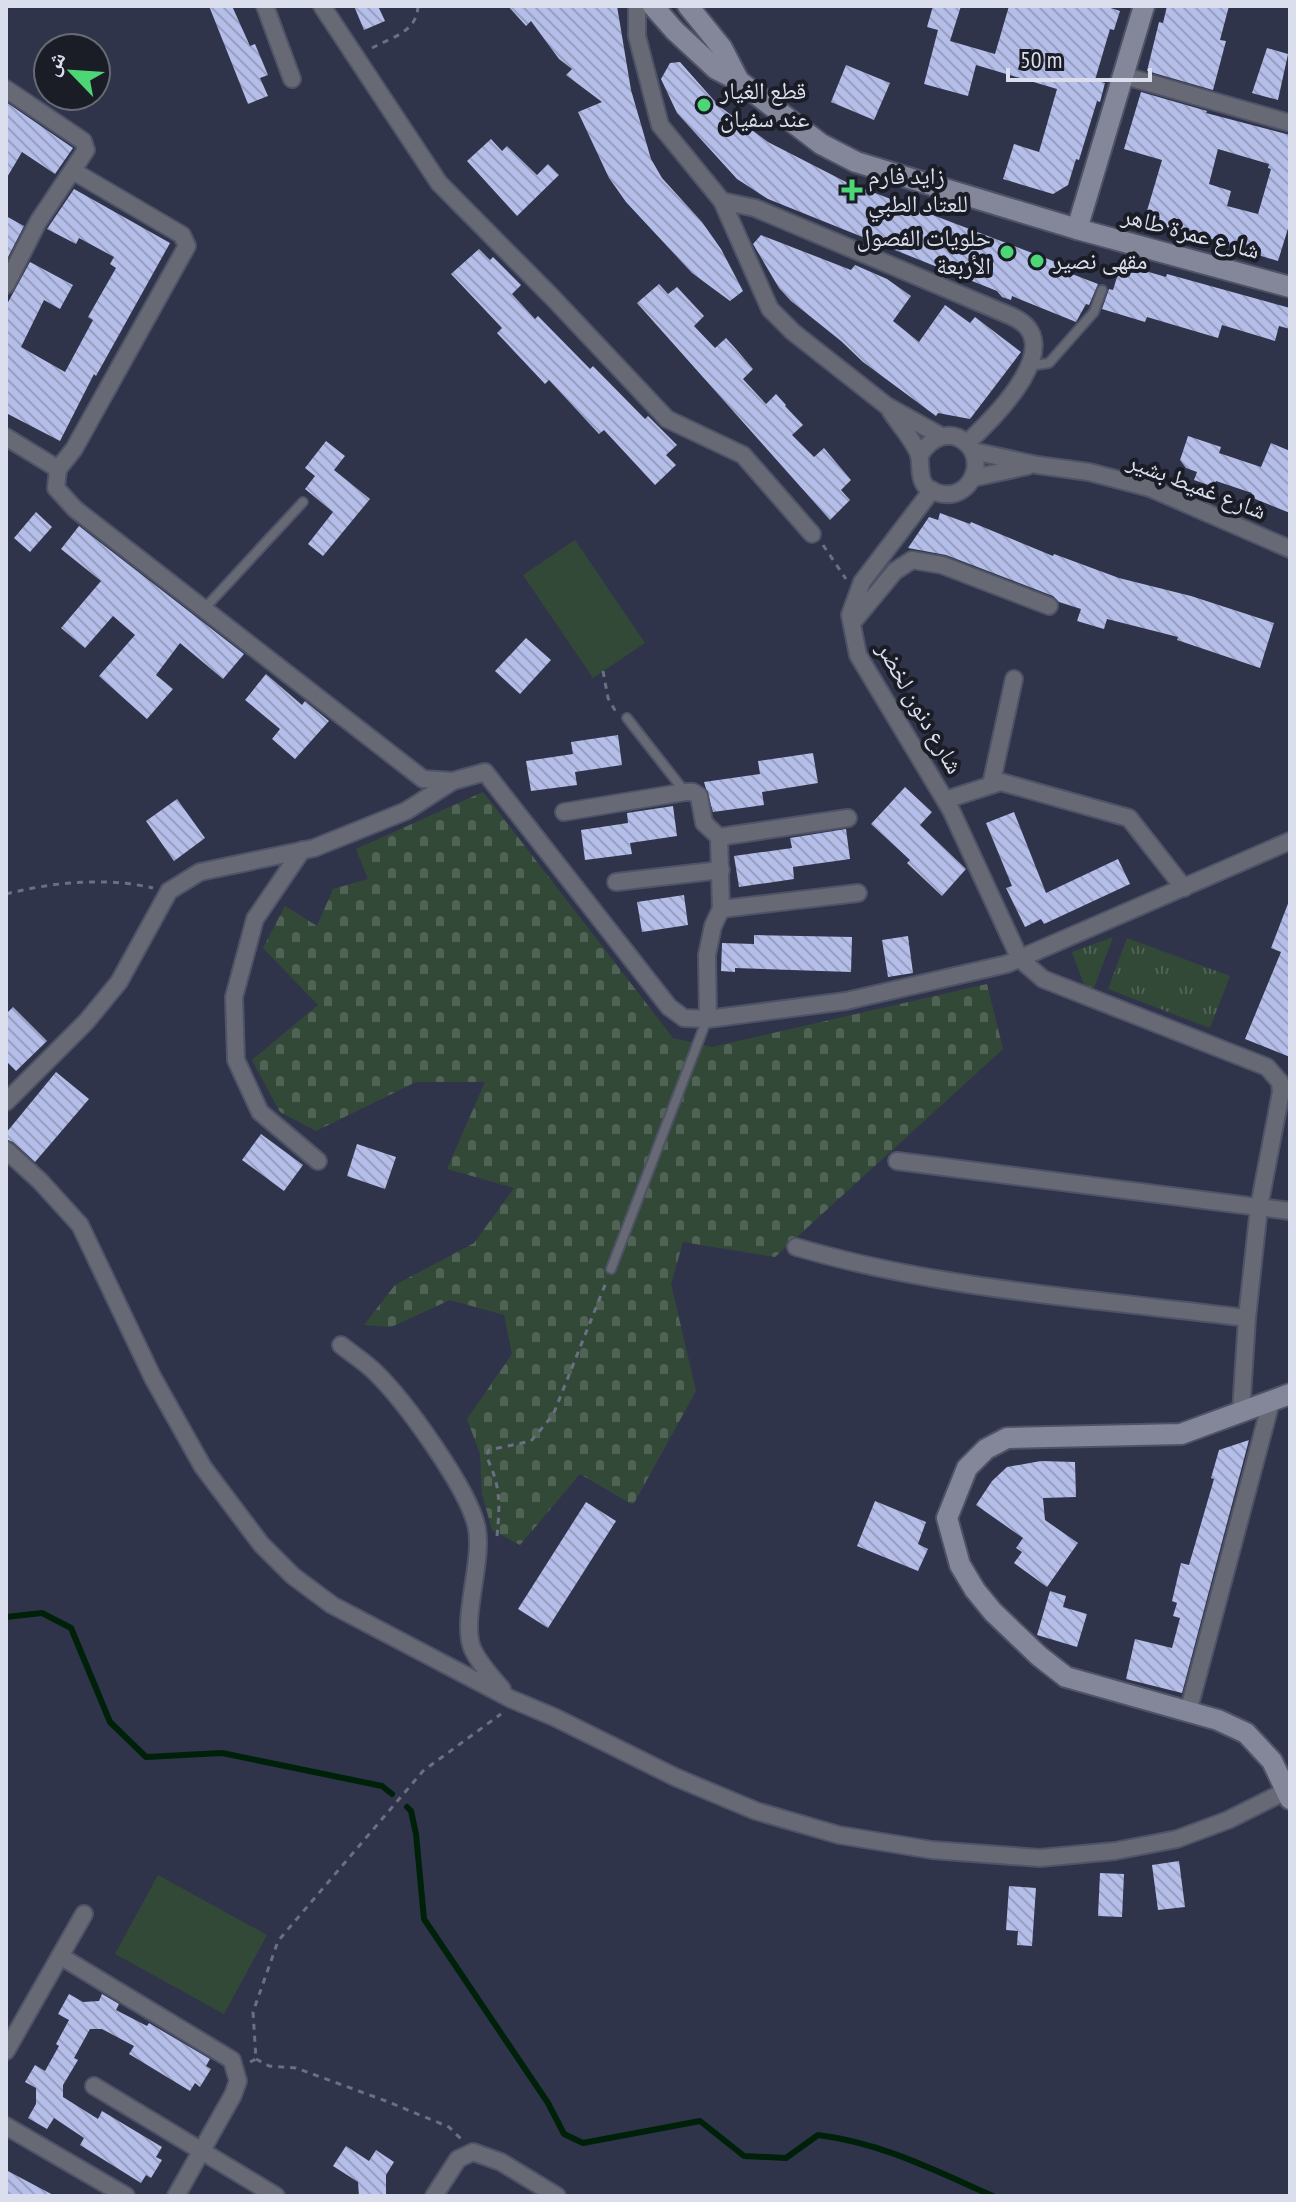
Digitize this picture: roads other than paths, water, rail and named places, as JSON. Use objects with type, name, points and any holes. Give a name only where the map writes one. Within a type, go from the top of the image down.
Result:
[{"type":"main road","name":"شارع عمرة طاهر","points":[[653,6],[706,61],[739,81],[813,138],[856,162],[1077,229],[1290,287]]},
{"type":"main road","points":[[688,6],[722,48],[739,81]]},
{"type":"main road","points":[[1077,229],[1144,6]]},
{"type":"main road","points":[[1288,1795],[1272,1761],[1246,1733],[1218,1720],[1066,1677],[1039,1656],[975,1590],[960,1565],[947,1518],[967,1468],[986,1449],[1007,1438],[1181,1434],[1290,1394]]},
{"type":"street","points":[[265,6],[292,79]]},
{"type":"street","points":[[322,6],[439,183],[667,419],[743,455],[812,534]]},
{"type":"street","points":[[637,6],[637,36],[660,125],[722,201],[770,309],[793,332],[887,406],[941,436]]},
{"type":"street","points":[[1125,76],[1290,123]]},
{"type":"street","points":[[6,89],[83,141],[85,154],[38,222],[6,285]]},
{"type":"street","points":[[73,171],[182,235],[187,246],[74,449],[58,469],[56,488],[75,509],[423,779],[453,781]]},
{"type":"street","points":[[722,201],[755,208],[1021,320],[1033,336],[1035,346],[1030,366],[970,447]]},
{"type":"street","points":[[887,406],[920,455]]},
{"type":"street","points":[[941,436],[950,436],[970,447],[1037,465],[973,478],[960,491],[951,494],[932,490],[919,475],[920,455],[932,440],[941,436]]},
{"type":"street","points":[[6,437],[58,469]]},
{"type":"street","points":[[970,447],[976,460],[973,478]]},
{"type":"street","name":"شارع غميط بشير","points":[[1037,465],[1089,472],[1150,488],[1290,549]]},
{"type":"street","name":"شارع دنون لخضر","points":[[932,490],[862,582],[850,615],[858,655],[945,800],[1020,959]]},
{"type":"street","points":[[852,623],[895,571],[912,560],[942,565],[1049,606]]},
{"type":"street","points":[[991,785],[1014,679]]},
{"type":"street","points":[[6,1102],[86,1022],[119,982],[169,891],[200,872],[302,850],[406,811],[453,781],[485,772],[669,1007],[684,1018],[708,1019],[846,1001],[1007,964],[1290,841]]},
{"type":"street","points":[[945,800],[1001,782],[1129,818],[1184,888]]},
{"type":"street","points":[[564,812],[685,792],[699,796],[704,823],[719,837],[721,870],[721,909],[713,926],[707,955],[708,1019]]},
{"type":"street","points":[[719,837],[848,818]]},
{"type":"street","points":[[302,850],[255,919],[234,997],[236,1060],[260,1112],[318,1161]]},
{"type":"street","points":[[616,882],[721,870]]},
{"type":"street","points":[[721,909],[858,893]]},
{"type":"street","points":[[1020,959],[1043,979],[1282,1074],[1259,1207],[1241,1413]]},
{"type":"street","points":[[6,1150],[40,1181],[80,1225],[153,1378],[195,1454],[261,1544],[293,1576],[332,1605],[511,1699],[675,1777],[756,1811],[839,1835],[932,1850],[1040,1858],[1115,1851],[1177,1839],[1288,1795]]},
{"type":"street","points":[[897,1161],[1290,1211]]},
{"type":"street","points":[[796,1247],[859,1265],[997,1287],[1247,1318]]},
{"type":"street","points":[[341,1345],[374,1371],[404,1406],[463,1493],[477,1527],[479,1553],[469,1628],[471,1647],[511,1699]]},
{"type":"street","points":[[1188,1712],[1271,1402]]},
{"type":"street","points":[[6,2051],[84,1914]]},
{"type":"street","points":[[60,1956],[232,2060],[238,2081],[233,2095],[176,2196]]},
{"type":"street","points":[[94,2086],[276,2196]]},
{"type":"street","points":[[6,2126],[126,2196]]},
{"type":"street","points":[[434,2196],[458,2159],[473,2152],[501,2162],[557,2196]]},
{"type":"lane","points":[[1030,366],[1049,363],[1094,312],[1102,290]]},
{"type":"lane","points":[[204,609],[303,502]]},
{"type":"lane","points":[[627,718],[685,792]]},
{"type":"lane","points":[[611,1269],[708,1019]]},
{"type":"waterway","points":[[6,1617],[42,1613],[71,1628],[110,1722],[146,1757],[222,1753],[382,1786],[392,1794]]},
{"type":"waterway","points":[[407,1807],[411,1811],[416,1834],[424,1919],[548,2103],[564,2134],[583,2143],[700,2121],[744,2156],[786,2158],[818,2135],[886,2151],[993,2196]]},
{"type":"place","name":"قطع الغيار عند سفيان","points":[[704,105]]},
{"type":"place","name":"زايد فارم للعتاد الطبي","points":[[852,190]]},
{"type":"place","name":"حلويات الفصول الأربعة","points":[[1007,252]]},
{"type":"place","name":"مقهى نصير","points":[[1037,261]]}]
